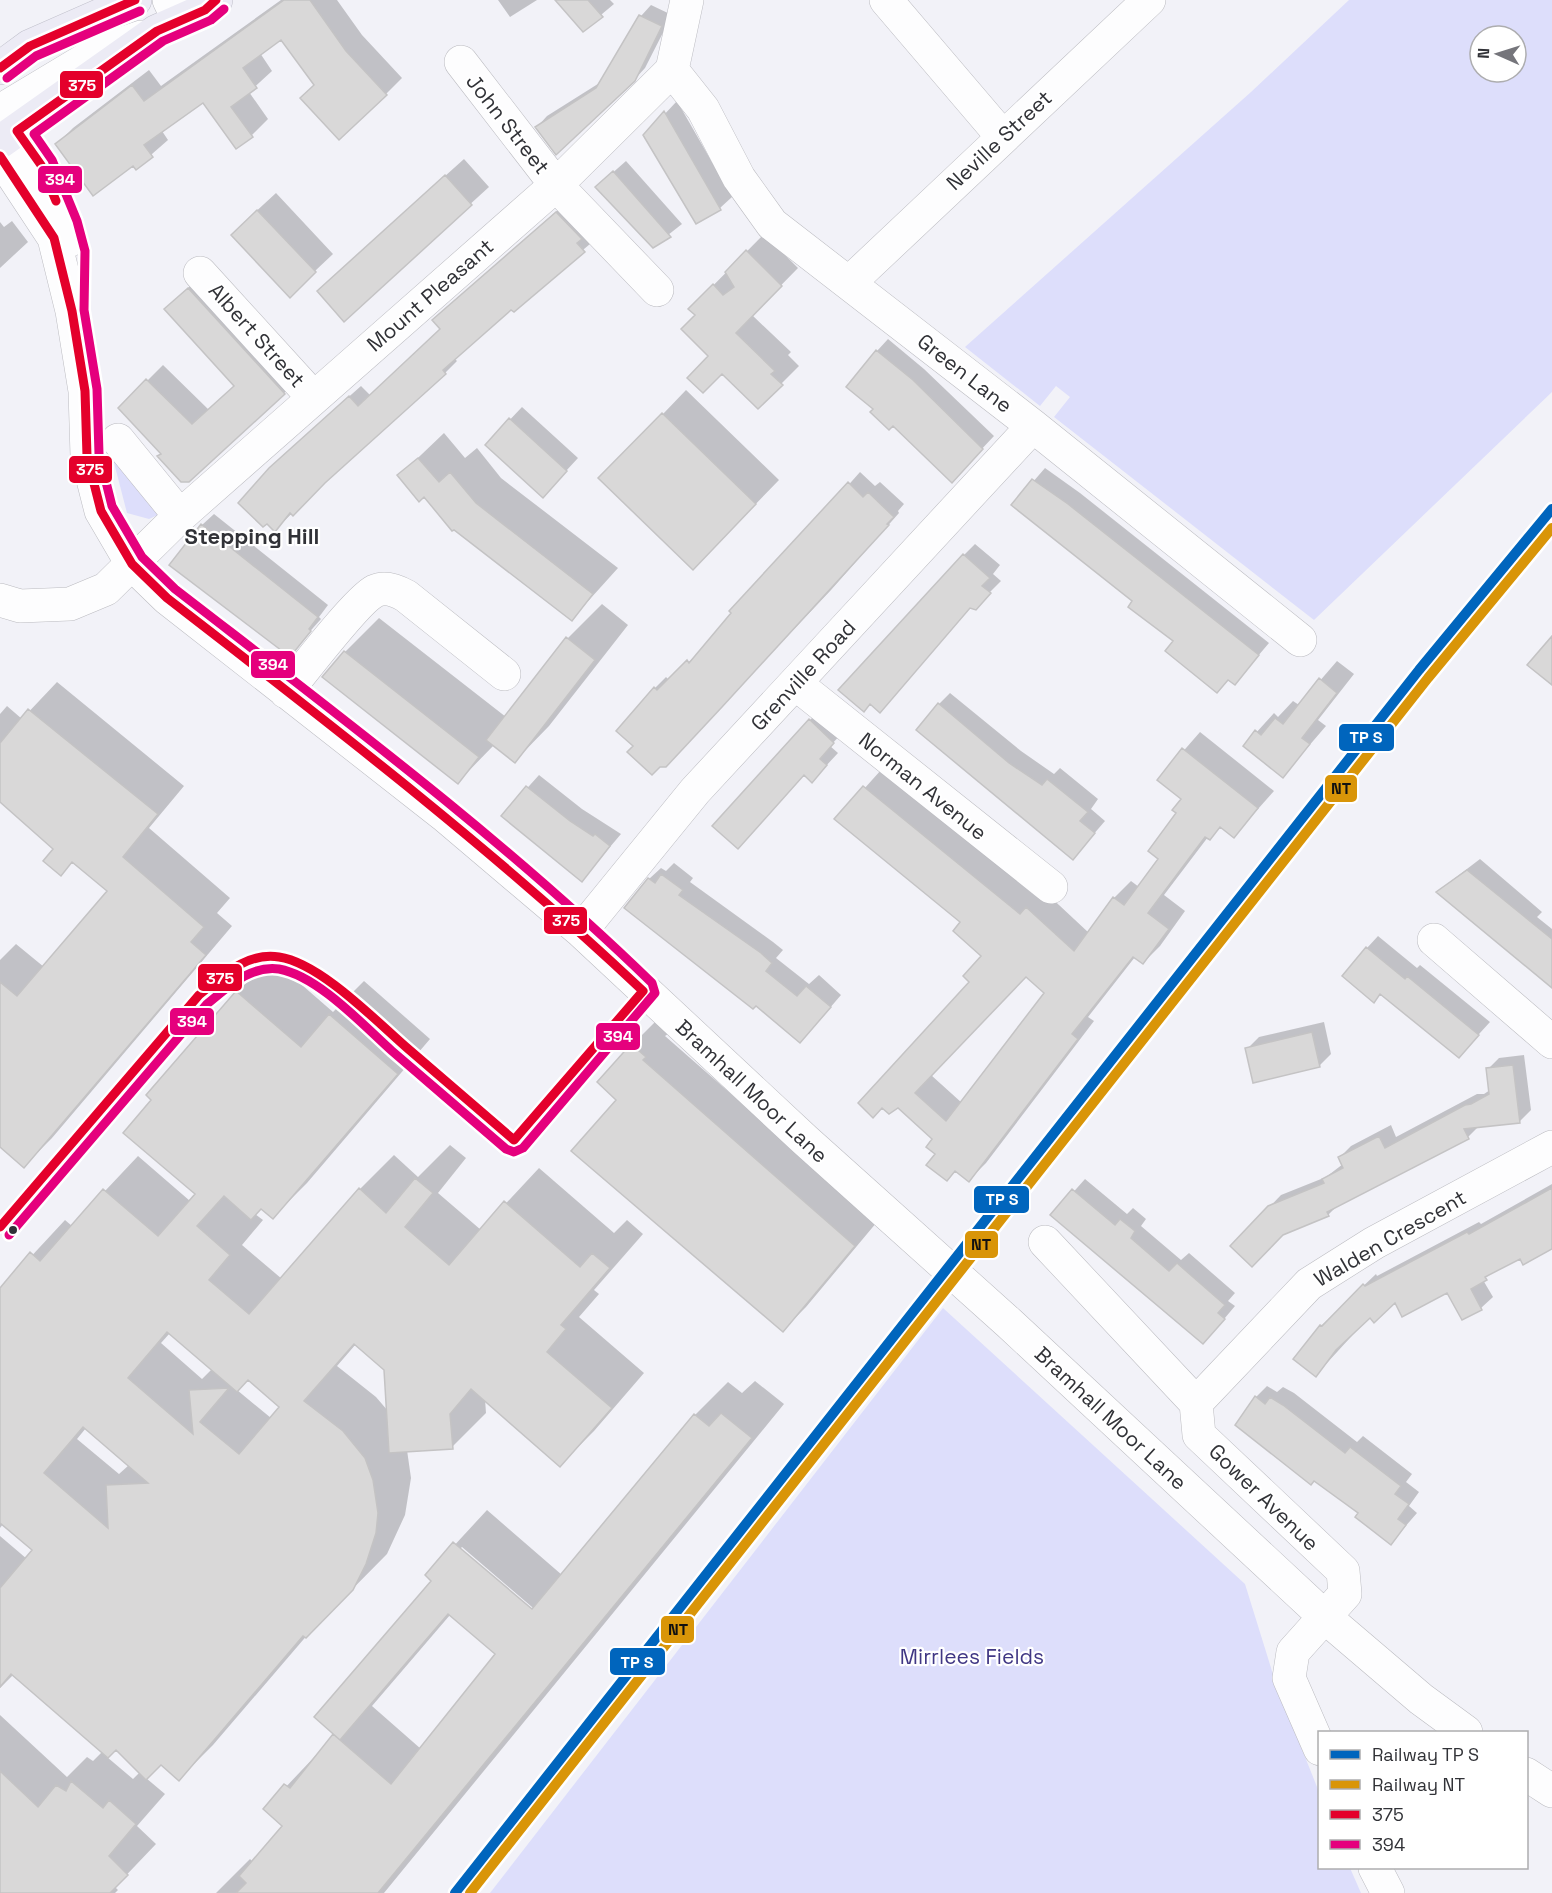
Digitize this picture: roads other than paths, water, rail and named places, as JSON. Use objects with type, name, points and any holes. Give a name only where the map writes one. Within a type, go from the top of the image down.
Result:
[{"type":"highway","points":[[0,68],[30,46],[135,0]]},
{"type":"highway","points":[[3,134],[168,17],[205,10],[216,0]]},
{"type":"street","points":[[672,70],[687,0]]},
{"type":"street","points":[[886,0],[1002,136]]},
{"type":"street","name":"Neville Street","points":[[850,282],[1002,136],[1149,0]]},
{"type":"street","name":"John Street","points":[[461,62],[556,185],[657,290]]},
{"type":"street","name":"Mount Pleasant","points":[[132,564],[180,516],[313,397],[556,185],[672,70]]},
{"type":"street","name":"Green Lane","points":[[672,70],[703,109],[739,178],[772,224],[850,282],[1033,426],[1300,640]]},
{"type":"street","points":[[3,134],[54,238],[72,311]]},
{"type":"street","points":[[3,134],[41,165],[66,226],[73,254],[72,311]]},
{"type":"street","points":[[0,196],[18,206],[54,238]]},
{"type":"street","name":"Albert Street","points":[[200,273],[313,397]]},
{"type":"street","name":"Bramhall Moor Lane","points":[[72,311],[85,391],[87,456],[101,511],[132,564],[167,598],[444,815],[581,931],[850,1180],[1009,1323],[1326,1618],[1421,1699],[1465,1731]]},
{"type":"street","name":"Grenville Road","points":[[581,931],[695,791],[1033,426]]},
{"type":"street","points":[[118,440],[180,516]]},
{"type":"street","points":[[0,600],[20,606],[70,604],[106,590],[132,564]]},
{"type":"street","points":[[286,692],[360,604],[375,590],[388,589],[406,596],[504,674]]},
{"type":"street","name":"Norman Avenue","points":[[796,684],[1051,887]]},
{"type":"street","points":[[1434,940],[1552,1042]]},
{"type":"street","name":"Walden Crescent","points":[[1196,1403],[1309,1284],[1374,1243],[1552,1147]]},
{"type":"street","points":[[1045,1242],[1196,1403]]},
{"type":"street","name":"Gower Avenue","points":[[1196,1403],[1199,1435],[1343,1571],[1345,1594],[1326,1618],[1293,1652],[1289,1678],[1318,1744]]},
{"type":"street","points":[[1528,1775],[1552,1791]]},
{"type":"street","points":[[1376,1869],[1388,1893]]},
{"type":"rail line","name":"NT","points":[[470,1893],[1428,678],[1552,528]]},
{"type":"district","name":"Stepping Hill","points":[[252,536]]},
{"type":"park label","name":"Mirrlees Fields","points":[[972,1656]]}]
